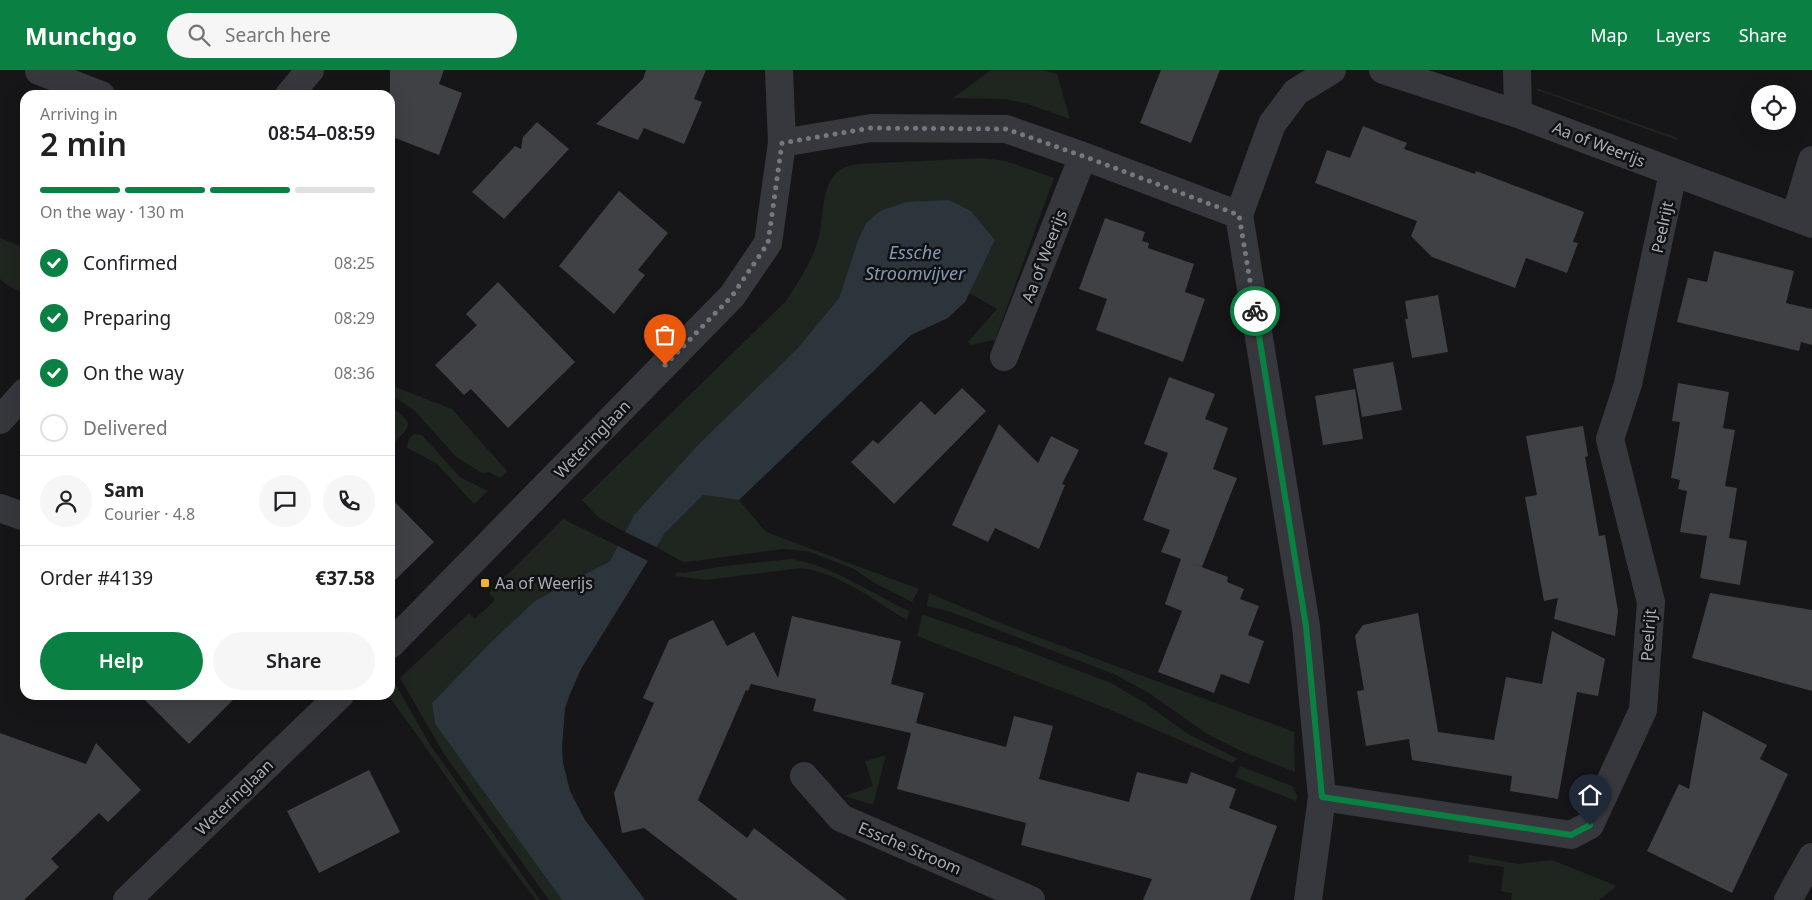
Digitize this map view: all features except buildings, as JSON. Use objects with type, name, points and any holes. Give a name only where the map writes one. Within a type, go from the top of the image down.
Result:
[{"type":"street","points":[[293,90],[310,70]]},
{"type":"street","name":"Weteringlaan","points":[[395,640],[732,296],[768,243],[782,143],[780,70]]},
{"type":"street","points":[[1308,900],[1322,797],[1306,626],[1239,215],[1272,124],[1296,92],[1332,70]]},
{"type":"street","name":"Aa of Weerijs","points":[[1383,70],[1518,114],[1804,221]]},
{"type":"street","points":[[1518,70],[1518,114]]},
{"type":"street","points":[[39,71],[88,90]]},
{"type":"street","points":[[782,143],[871,128],[1006,129],[1239,215]]},
{"type":"street","name":"Aa of Weerijs","points":[[1004,357],[1083,156]]},
{"type":"street","points":[[1804,221],[1812,160]]},
{"type":"street","name":"Peelrijt","points":[[1322,797],[1571,835],[1590,825],[1643,710],[1650,602],[1610,439],[1628,384],[1673,173]]},
{"type":"street","points":[[0,420],[20,398]]},
{"type":"street","points":[[0,508],[20,514]]},
{"type":"street","name":"Weteringlaan","points":[[127,900],[335,700]]},
{"type":"street","name":"Essche Stroom","points":[[804,776],[841,818],[1031,900]]},
{"type":"street","points":[[1788,900],[1812,857]]},
{"type":"shaded area","points":[[991,70],[1042,70],[1057,74],[1070,119],[1028,104],[1006,99],[953,98]]},
{"type":"shaded area","points":[[1537,88],[1678,138],[1677,140],[1537,90]]},
{"type":"shaded area","points":[[983,158],[1005,161],[1054,178],[995,340],[970,345],[968,342],[997,309],[969,293],[995,240],[971,211],[949,200],[880,211],[866,223],[858,240],[839,298],[797,349],[634,515],[625,532],[599,518],[582,500],[786,301],[813,253],[819,236],[823,205],[829,183],[838,171],[848,166],[859,164]]},
{"type":"shaded area","points":[[0,238],[20,246],[20,292],[0,279]]},
{"type":"shaded area","points":[[395,387],[452,409],[507,471],[500,478],[489,472],[482,473],[456,457],[415,411],[395,397]]},
{"type":"shaded area","points":[[395,410],[408,422],[408,426],[395,442]]},
{"type":"shaded area","points":[[415,434],[422,435],[460,477],[488,491],[474,504],[436,463],[407,448],[408,441]]},
{"type":"shaded area","points":[[703,495],[739,500],[766,532],[919,589],[912,602],[873,582],[854,569],[807,551],[783,549],[683,562],[656,547],[665,533]]},
{"type":"shaded area","points":[[563,519],[618,546],[610,561],[535,602],[490,643],[432,703],[435,724],[562,900],[549,900],[444,754],[400,678],[469,613],[475,619],[495,600],[489,593]]},
{"type":"shaded area","points":[[791,559],[837,574],[909,611],[907,620],[843,581],[829,575],[801,568],[706,580],[675,576],[677,572],[684,573],[725,566]]},
{"type":"shaded area","points":[[929,593],[1005,625],[1294,732],[1295,772],[1241,751],[1207,734],[1149,693],[1114,674],[951,612],[927,606]]},
{"type":"shaded area","points":[[924,615],[1014,646],[1111,683],[1145,703],[1188,734],[1238,759],[1232,763],[1106,708],[917,636],[922,616]]},
{"type":"shaded area","points":[[395,683],[429,743],[540,900],[536,900],[498,850],[392,700],[395,700]]},
{"type":"shaded area","points":[[886,755],[873,805],[845,796],[873,786],[865,761]]},
{"type":"shaded area","points":[[1240,766],[1292,786],[1297,796],[1296,801],[1235,777]]},
{"type":"shaded area","points":[[1469,855],[1518,864],[1552,860],[1617,886],[1599,900],[1511,900],[1512,893],[1501,891],[1504,867],[1468,862]]},
{"type":"water","name":"Essche Stroomvijver","points":[[949,200],[971,211],[995,240],[965,302],[948,318],[911,335],[739,500],[703,495],[665,533],[581,669],[565,708],[562,748],[563,763],[570,791],[585,820],[645,900],[562,900],[435,724],[432,703],[490,643],[535,601],[610,561],[634,515],[700,443],[797,349],[839,298],[858,240],[866,223],[880,211],[906,202]]},
{"type":"pier","points":[[623,531],[658,548],[650,562],[616,545]]},
{"type":"way so far","points":[[665,365],[732,296],[768,243],[782,143],[871,128],[1006,129],[1239,215],[1255,311]]},
{"type":"place","name":"Aa of Weerijs","points":[[485,583]]},
{"type":"route","points":[[1255,311],[1306,626],[1322,797],[1571,835],[1590,825]]}]
